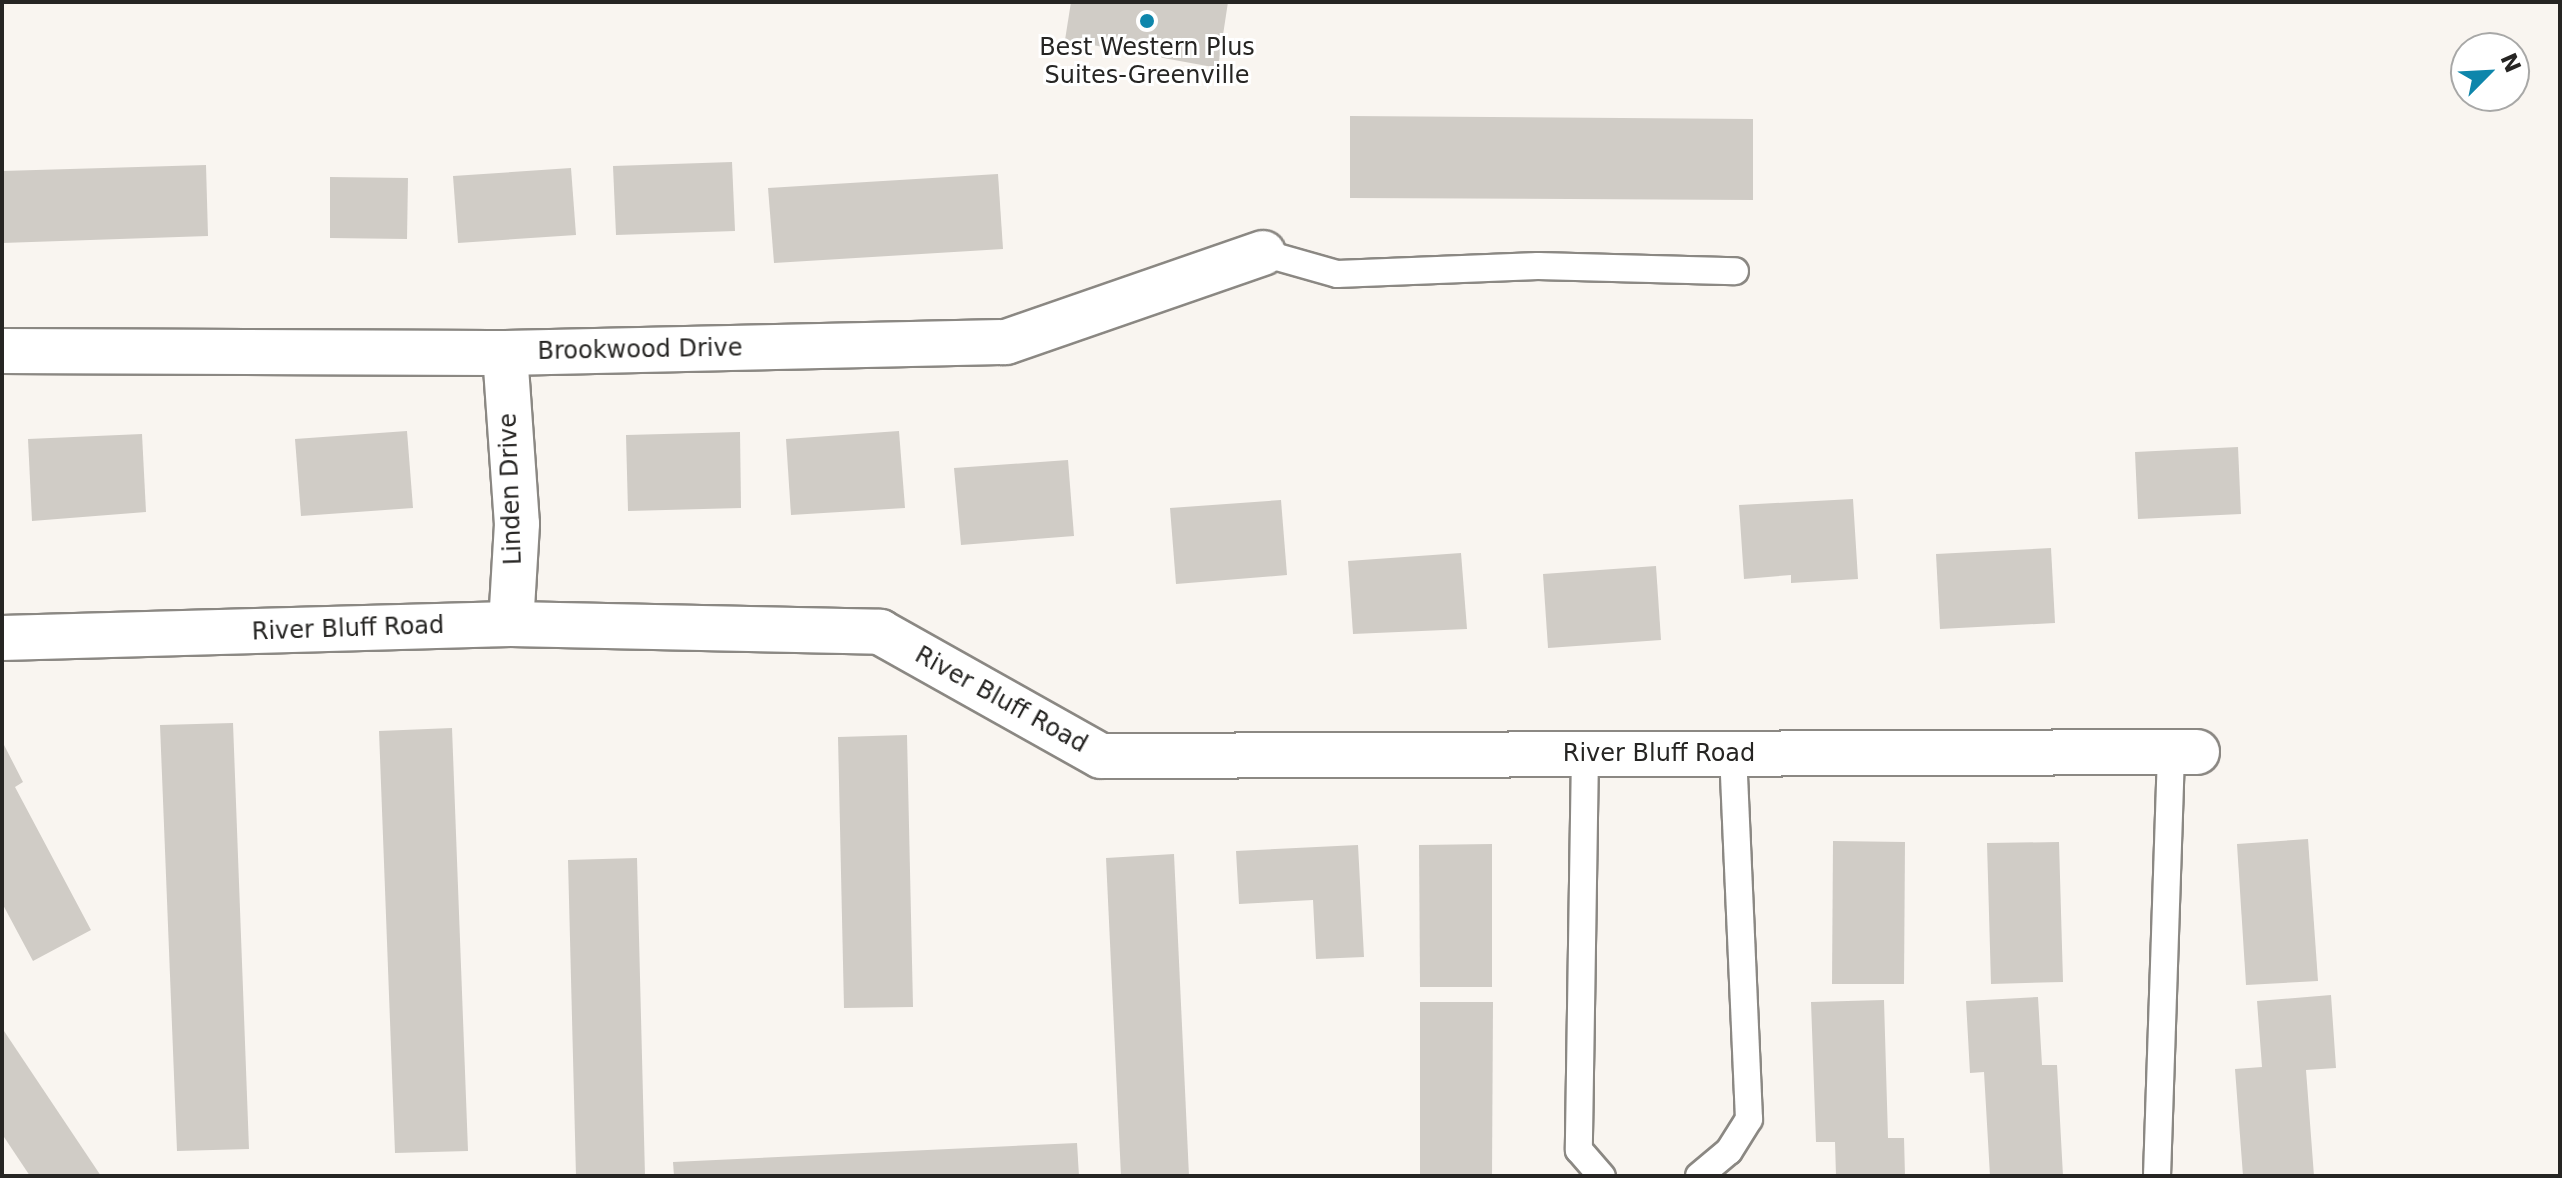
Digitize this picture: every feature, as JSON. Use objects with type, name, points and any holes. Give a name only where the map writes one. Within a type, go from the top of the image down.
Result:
[{"type":"street","name":"Brookwood Drive","points":[[2,351],[505,353],[1006,342],[1263,253]]},
{"type":"street","name":"Linden Drive","points":[[505,353],[517,524],[511,624]]},
{"type":"street","name":"River Bluff Road","points":[[2,638],[511,624],[880,632],[1101,756],[2184,752]]},
{"type":"lane","points":[[1263,253],[1337,274],[1538,266],[1735,271]]},
{"type":"lane","points":[[2157,1176],[2184,752]]},
{"type":"lane","points":[[1585,754],[1579,1150],[1602,1176]]},
{"type":"lane","points":[[1699,1176],[1729,1151],[1749,1119],[1733,754]]},
{"type":"building","name":"Best Western Plus Suites-Greenville","points":[[1071,2],[1228,2],[1218,68],[1065,40]]},
{"type":"building","points":[[1350,116],[1753,119],[1753,200],[1350,198]]},
{"type":"building","points":[[732,162],[735,231],[616,235],[613,166]]},
{"type":"building","points":[[206,165],[208,236],[2,243],[2,171]]},
{"type":"building","points":[[571,168],[576,235],[458,243],[453,176]]},
{"type":"building","points":[[998,174],[1003,249],[774,263],[768,188]]},
{"type":"building","points":[[330,177],[408,178],[407,239],[330,238]]},
{"type":"building","points":[[407,431],[413,508],[301,516],[295,439]]},
{"type":"building","points":[[899,431],[905,508],[791,515],[786,439]]},
{"type":"building","points":[[740,432],[741,508],[628,511],[626,435]]},
{"type":"building","points":[[142,434],[146,512],[32,521],[28,439]]},
{"type":"building","points":[[2238,447],[2241,514],[2138,519],[2135,452]]},
{"type":"building","points":[[1068,460],[1074,536],[961,545],[954,468]]},
{"type":"building","points":[[1853,499],[1858,579],[1791,583],[1791,575],[1744,579],[1739,505]]},
{"type":"building","points":[[1281,500],[1287,575],[1176,584],[1170,508]]},
{"type":"building","points":[[2051,548],[2055,623],[1940,629],[1936,554]]},
{"type":"building","points":[[1461,553],[1467,629],[1353,634],[1348,561]]},
{"type":"building","points":[[1656,566],[1661,640],[1548,648],[1543,574]]},
{"type":"building","points":[[233,723],[249,1149],[177,1151],[160,725]]},
{"type":"building","points":[[452,728],[468,1151],[395,1153],[379,731]]},
{"type":"building","points":[[907,735],[913,1007],[844,1008],[838,737]]},
{"type":"building","points":[[2,741],[23,782],[15,787],[91,930],[33,961],[2,903]]},
{"type":"building","points":[[2308,839],[2318,981],[2246,985],[2237,844]]},
{"type":"building","points":[[1833,841],[1905,842],[1904,984],[1832,984]]},
{"type":"building","points":[[2059,842],[2063,982],[1991,984],[1987,843]]},
{"type":"building","points":[[1492,844],[1492,987],[1420,987],[1419,845]]},
{"type":"building","points":[[1358,845],[1364,957],[1316,959],[1313,900],[1239,904],[1236,851]]},
{"type":"building","points":[[1174,854],[1189,1176],[1121,1176],[1106,858]]},
{"type":"building","points":[[637,858],[645,1176],[576,1176],[568,860]]},
{"type":"building","points":[[2331,995],[2336,1068],[2306,1070],[2314,1176],[2243,1176],[2235,1069],[2262,1067],[2257,1001]]},
{"type":"building","points":[[2038,997],[2042,1065],[2057,1065],[2063,1176],[1990,1176],[1984,1072],[1970,1073],[1966,1001]]},
{"type":"building","points":[[1884,1000],[1888,1138],[1904,1138],[1905,1176],[1836,1176],[1835,1142],[1816,1142],[1811,1002]]},
{"type":"building","points":[[1420,1002],[1493,1002],[1492,1176],[1420,1176]]},
{"type":"building","points":[[2,1028],[101,1176],[30,1176],[2,1134]]},
{"type":"building","points":[[1077,1143],[1079,1176],[674,1176],[673,1162]]},
{"type":"place","name":"Best Western Plus Suites-Greenville","points":[[1147,21]]}]
